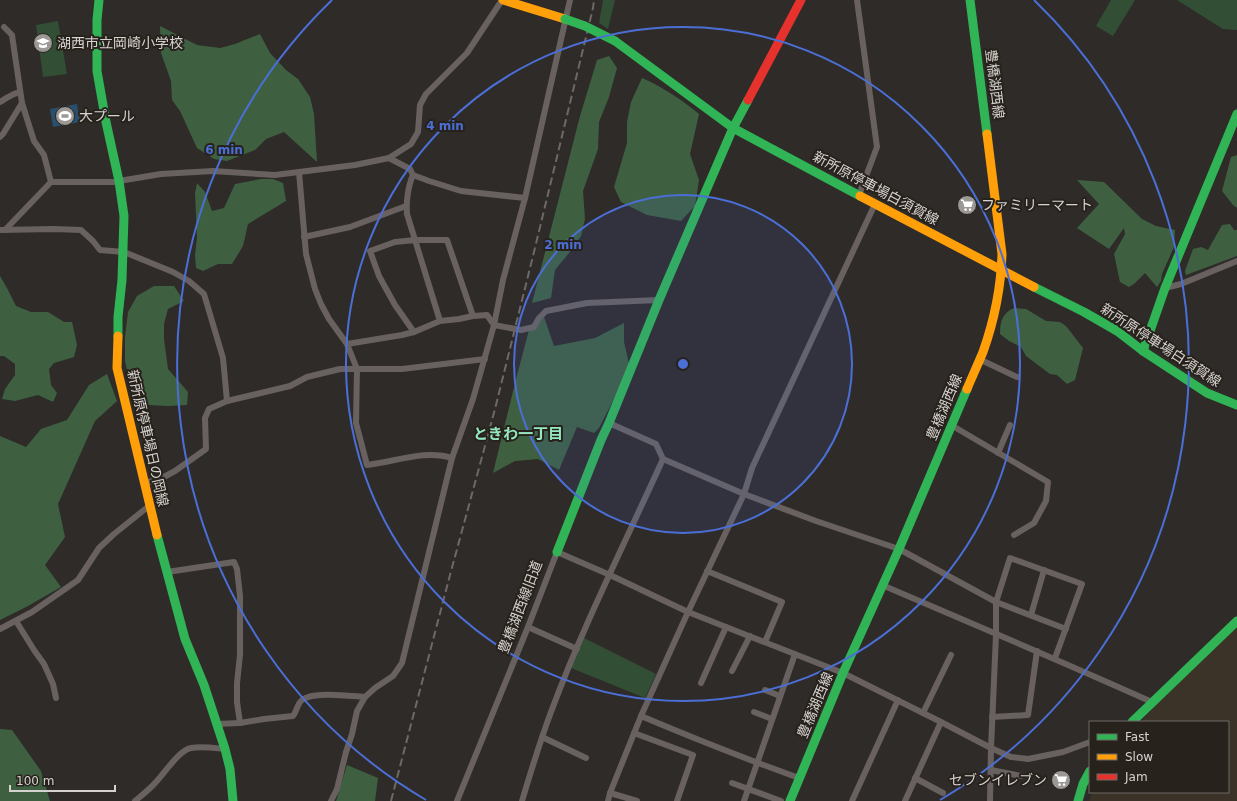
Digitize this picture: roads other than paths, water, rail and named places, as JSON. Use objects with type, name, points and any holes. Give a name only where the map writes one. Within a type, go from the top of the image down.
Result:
[{"type":"main road","name":"新所原停車場日の岡線","points":[[99,0],[97,20],[97,71],[119,182],[124,216],[124,252],[118,318],[117,368],[145,483],[149,506],[175,604],[185,639],[204,685],[225,749],[230,769],[233,801]]},
{"type":"main road","name":"新所原停車場白須賀線","points":[[502,0],[565,18],[615,41],[682,92],[733,128],[1002,271],[1084,312],[1117,331],[1143,351],[1207,392],[1237,405]]},
{"type":"main road","name":"豊橋湖西線旧道","points":[[557,552],[601,440],[659,300],[733,128],[801,0]]},
{"type":"main road","name":"豊橋湖西線","points":[[790,801],[843,673],[882,586],[979,359],[993,319],[1002,271],[1002,254],[970,0]]},
{"type":"main road","points":[[1143,351],[1165,288],[1237,114]]},
{"type":"main road","points":[[1133,721],[1237,621]]},
{"type":"main road","points":[[1078,801],[1083,784],[1089,773]]},
{"type":"street","points":[[2,230],[51,182],[119,182],[161,174],[213,171],[275,175],[389,158],[411,144],[418,132],[420,105],[426,94],[467,53],[502,0]]},
{"type":"street","points":[[331,801],[337,789],[357,711],[365,697],[393,676],[402,663],[452,458],[473,399],[494,325],[507,263],[525,198],[541,125],[548,101],[570,0]]},
{"type":"street","points":[[857,0],[877,147],[859,195]]},
{"type":"street","points":[[4,27],[12,35],[22,102],[34,141],[44,155],[51,182]]},
{"type":"street","points":[[1,100],[12,94],[20,92]]},
{"type":"street","points":[[0,137],[22,102]]},
{"type":"street","points":[[389,158],[410,169],[413,175],[460,191],[525,198]]},
{"type":"street","points":[[299,172],[306,254],[315,289],[329,318],[348,344],[357,369],[356,423],[368,465],[425,455],[443,455],[452,458]]},
{"type":"street","points":[[413,175],[406,206],[407,214],[440,321]]},
{"type":"street","points":[[608,801],[610,792],[641,716],[744,494],[752,468],[875,204]]},
{"type":"street","points":[[304,237],[350,226],[406,206]]},
{"type":"street","points":[[2,230],[81,230],[100,250],[124,252],[173,272],[188,281],[204,294],[223,358],[227,402]]},
{"type":"street","points":[[414,332],[379,276],[370,251],[395,242],[415,240],[447,240],[473,316]]},
{"type":"street","points":[[1165,288],[1181,284],[1237,261]]},
{"type":"street","points":[[348,344],[402,335],[414,332],[440,321],[473,316],[487,315],[494,325],[521,330],[534,327],[539,318],[546,311],[587,303],[659,300]]},
{"type":"street","points":[[145,483],[160,479],[170,474],[206,449],[205,418],[209,410],[227,402],[290,386],[307,377],[340,369],[402,369],[485,359]]},
{"type":"street","points":[[979,359],[1017,377]]},
{"type":"street","points":[[609,423],[656,444],[663,459],[744,494],[816,521],[898,549],[996,602],[1066,629]]},
{"type":"street","points":[[951,425],[1048,482],[1046,501],[1034,523],[1014,535]]},
{"type":"street","points":[[998,453],[1010,425]]},
{"type":"street","points":[[522,801],[542,737],[563,681],[663,459]]},
{"type":"street","points":[[0,629],[32,612],[78,580],[99,548],[149,506]]},
{"type":"street","points":[[557,552],[688,612],[843,673],[1011,757],[1028,760],[1063,752],[1089,742]]},
{"type":"street","name":"豊橋湖西線旧道","points":[[457,801],[557,552]]},
{"type":"street","points":[[990,801],[996,602],[1010,558],[1082,584],[1055,658]]},
{"type":"street","points":[[167,572],[234,562],[237,569],[240,596],[240,655],[237,683],[237,702],[240,723]]},
{"type":"street","points":[[1031,615],[1044,570]]},
{"type":"street","points":[[707,571],[782,602],[765,642]]},
{"type":"street","points":[[882,586],[996,635],[1037,650],[1152,702]]},
{"type":"street","points":[[16,621],[44,664],[53,684],[56,698]]},
{"type":"street","points":[[528,627],[577,649]]},
{"type":"street","points":[[701,683],[726,627]]},
{"type":"street","points":[[732,671],[750,636]]},
{"type":"street","points":[[992,717],[1028,715],[1037,650]]},
{"type":"street","points":[[744,801],[795,654]]},
{"type":"street","points":[[924,713],[951,655]]},
{"type":"street","points":[[765,690],[780,696]]},
{"type":"street","points":[[217,724],[240,723],[293,716],[297,711],[298,704],[303,699],[318,695],[365,697]]},
{"type":"street","points":[[852,801],[898,700]]},
{"type":"street","points":[[754,712],[772,719]]},
{"type":"street","points":[[641,716],[700,741],[800,778]]},
{"type":"street","points":[[905,801],[941,722]]},
{"type":"street","points":[[634,733],[693,755],[677,801]]},
{"type":"street","points":[[542,737],[586,758]]},
{"type":"street","points":[[136,801],[156,783],[179,756],[189,748],[205,747],[225,749]]},
{"type":"street","points":[[991,770],[1021,776]]},
{"type":"street","points":[[915,778],[943,793]]},
{"type":"street","points":[[732,783],[781,801]]},
{"type":"street","points":[[610,792],[637,801]]},
{"type":"water","name":"大プール","points":[[77,104],[80,122],[53,127],[50,109]]},
{"type":"railway","points":[[391,801],[495,409],[594,0]]},
{"type":"place","name":"湖西市立岡崎小学校","points":[[43,43]]},
{"type":"place","name":"大プール","points":[[65,116]]},
{"type":"place","name":"ファミリーマート","points":[[967,205]]},
{"type":"place","name":"セブンイレブン","points":[[1061,780]]},
{"type":"district","name":"ときわ一丁目","points":[[518,434]]}]
